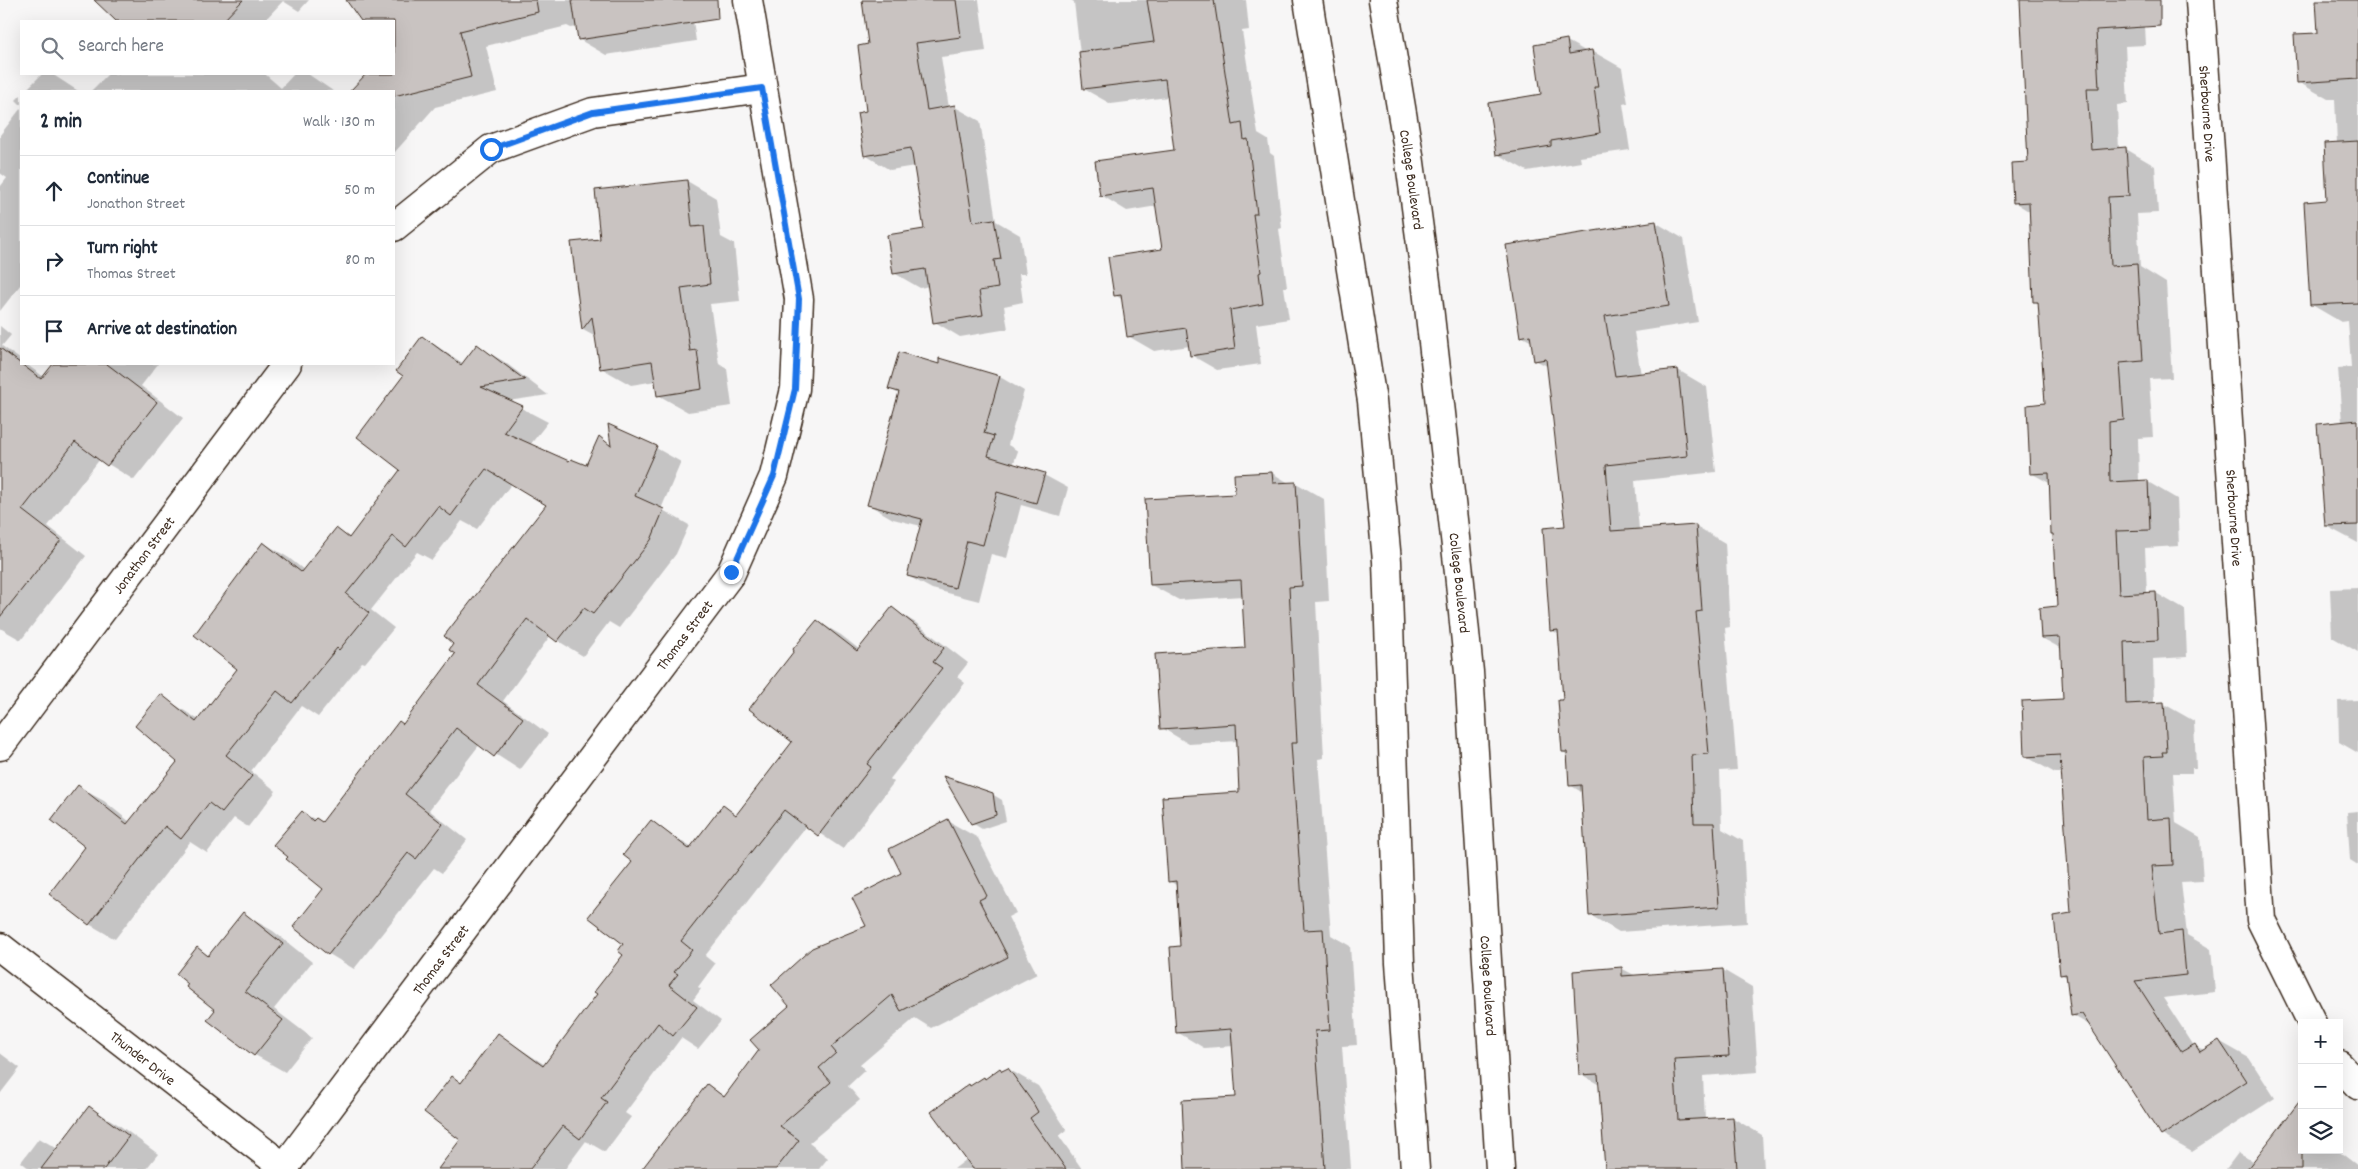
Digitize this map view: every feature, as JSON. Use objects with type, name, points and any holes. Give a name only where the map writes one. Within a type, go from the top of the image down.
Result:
[{"type":"street","name":"Thomas Street","points":[[284,1169],[731,572],[774,476],[795,389],[799,299],[748,0]]},
{"type":"street","points":[[1308,0],[1372,401],[1387,561],[1400,962],[1415,1169]]},
{"type":"street","name":"College Boulevard","points":[[1383,0],[1409,155],[1427,289],[1469,672],[1500,1169]]},
{"type":"street","name":"Sherbourne Drive","points":[[2200,0],[2261,920],[2310,1019]]},
{"type":"street","points":[[395,226],[491,149],[593,112],[762,88]]},
{"type":"street","name":"Jonathon Street","points":[[0,746],[286,365]]},
{"type":"street","name":"Thunder Drive","points":[[0,947],[284,1169]]},
{"type":"street","points":[[2343,1069],[2358,1085]]},
{"type":"building","points":[[94,0],[243,0],[224,20],[115,20]]},
{"type":"building","points":[[346,0],[536,0],[538,12],[460,31],[471,77],[395,96],[395,90],[351,90],[365,75],[395,75],[395,20],[360,20]]},
{"type":"building","points":[[572,0],[717,0],[718,19],[578,40]]},
{"type":"building","points":[[862,0],[956,0],[961,37],[916,43],[927,110],[955,105],[973,222],[994,219],[1001,259],[994,260],[998,288],[979,291],[983,315],[933,323],[925,269],[893,274],[887,235],[924,229],[911,148],[864,156],[857,113],[866,111],[858,46],[868,44]]},
{"type":"building","points":[[1147,0],[1214,0],[1233,125],[1242,123],[1244,140],[1248,139],[1257,214],[1253,214],[1261,272],[1259,273],[1263,304],[1230,310],[1235,349],[1190,356],[1186,328],[1127,337],[1121,295],[1114,296],[1108,257],[1162,249],[1153,188],[1100,196],[1095,161],[1174,150],[1165,79],[1083,89],[1079,52],[1154,42]]},
{"type":"building","points":[[2020,0],[2160,0],[2160,26],[2096,30],[2099,88],[2087,88],[2091,150],[2126,147],[2129,196],[2108,197],[2111,266],[2137,264],[2143,361],[2120,363],[2124,420],[2109,422],[2110,482],[2148,480],[2150,530],[2116,531],[2119,594],[2156,592],[2158,640],[2124,642],[2126,704],[2164,702],[2167,752],[2162,752],[2163,756],[2144,757],[2147,820],[2171,818],[2173,865],[2152,866],[2159,934],[2182,931],[2186,975],[2135,981],[2181,1052],[2195,1044],[2200,1052],[2219,1040],[2246,1081],[2161,1136],[2082,1014],[2071,1016],[2066,974],[2060,975],[2054,916],[2071,913],[2060,755],[2024,757],[2022,701],[2063,699],[2060,637],[2041,638],[2039,608],[2057,606],[2053,534],[2051,534],[2049,473],[2030,474],[2027,405],[2045,403],[2038,302],[2033,302],[2029,202],[2013,203],[2011,163],[2028,162]]},
{"type":"building","points":[[2316,0],[2358,0],[2358,79],[2297,83],[2294,34],[2318,33]]},
{"type":"building","points":[[1567,39],[1569,54],[1592,50],[1598,87],[1594,87],[1600,133],[1551,141],[1551,146],[1496,155],[1488,103],[1541,94],[1534,45]]},
{"type":"building","points":[[2358,141],[2358,303],[2310,305],[2304,202],[2327,200],[2324,143]]},
{"type":"building","points":[[687,180],[692,227],[704,226],[710,284],[681,288],[690,351],[697,350],[702,389],[657,396],[652,361],[600,369],[592,317],[582,330],[571,242],[600,239],[595,190]]},
{"type":"building","points":[[1656,221],[1669,306],[1605,316],[1615,376],[1678,369],[1687,456],[1606,465],[1611,531],[1696,525],[1702,611],[1696,612],[1709,754],[1692,755],[1694,823],[1714,823],[1719,907],[1589,916],[1581,785],[1569,786],[1567,752],[1562,752],[1558,700],[1563,700],[1558,630],[1550,631],[1543,528],[1565,526],[1546,359],[1534,361],[1530,335],[1520,337],[1506,245]]},
{"type":"building","points":[[422,336],[461,365],[477,344],[525,380],[481,387],[523,406],[504,432],[569,461],[571,459],[586,465],[599,436],[611,446],[608,424],[657,446],[635,496],[664,509],[651,540],[593,614],[584,608],[557,642],[527,619],[478,685],[523,718],[494,757],[456,728],[405,794],[443,824],[416,859],[408,853],[328,955],[293,927],[323,889],[286,859],[288,857],[273,845],[302,811],[313,821],[316,818],[322,822],[399,721],[403,724],[455,654],[449,650],[453,644],[444,636],[546,505],[486,469],[451,516],[438,506],[406,547],[393,536],[346,594],[369,613],[339,650],[337,648],[292,703],[277,691],[226,755],[252,776],[222,813],[209,803],[181,839],[165,826],[89,925],[49,894],[85,847],[51,820],[78,785],[127,824],[177,762],[135,726],[161,694],[196,722],[237,669],[194,635],[263,542],[301,572],[336,528],[349,538],[400,470],[357,437],[403,376],[396,371]]},
{"type":"building","points":[[0,348],[41,379],[52,365],[108,365],[157,402],[107,466],[75,442],[22,510],[61,540],[0,617]]},
{"type":"building","points":[[899,352],[939,364],[939,358],[1000,376],[984,433],[994,436],[988,456],[1045,473],[1036,503],[997,492],[983,545],[967,541],[955,588],[907,576],[922,519],[867,505],[899,392],[888,389]]},
{"type":"building","points":[[2358,420],[2358,525],[2325,526],[2317,424]]},
{"type":"building","points":[[1272,472],[1273,483],[1296,482],[1302,586],[1289,587],[1297,743],[1291,743],[1304,930],[1323,929],[1330,1030],[1315,1031],[1325,1169],[1185,1169],[1182,1100],[1236,1097],[1231,1029],[1176,1033],[1170,947],[1180,946],[1176,881],[1168,882],[1162,797],[1239,792],[1236,724],[1160,729],[1155,654],[1245,648],[1241,580],[1150,585],[1145,499],[1235,494],[1234,474]]},
{"type":"building","points":[[892,607],[944,648],[933,662],[942,668],[867,764],[871,767],[818,836],[784,810],[681,941],[692,950],[674,972],[678,974],[669,985],[697,1007],[673,1036],[658,1023],[601,1098],[607,1102],[580,1139],[563,1126],[530,1169],[438,1169],[460,1140],[424,1112],[452,1076],[461,1083],[498,1033],[543,1066],[597,994],[594,992],[623,955],[618,951],[623,944],[588,917],[632,862],[623,855],[651,820],[689,849],[723,805],[736,815],[792,742],[749,709],[794,651],[793,649],[817,620],[857,651]]},
{"type":"building","points":[[943,776],[993,793],[996,815],[971,824]]},
{"type":"building","points":[[948,819],[987,896],[979,900],[1008,957],[901,1011],[892,995],[831,1047],[836,1053],[819,1068],[831,1082],[780,1126],[799,1140],[776,1169],[642,1169],[707,1084],[724,1097],[759,1050],[750,1040],[789,1006],[771,985],[812,948],[866,926],[852,898],[901,873],[889,849]]},
{"type":"building","points":[[243,912],[283,944],[245,991],[283,1020],[254,1056],[207,1020],[215,1010],[186,987],[188,984],[176,974],[197,947],[208,956]]},
{"type":"building","points":[[1622,967],[1622,976],[1723,969],[1729,1056],[1674,1059],[1678,1120],[1733,1117],[1737,1169],[1605,1169],[1598,1074],[1579,1075],[1573,971]]},
{"type":"building","points":[[1000,1068],[1002,1071],[1008,1068],[1033,1103],[1038,1112],[1030,1118],[1066,1169],[973,1169],[931,1112],[969,1084],[970,1086],[984,1077],[985,1079]]},
{"type":"building","points":[[2298,1103],[2298,1154],[2302,1154],[2302,1169],[2247,1169]]},
{"type":"building","points":[[89,1106],[129,1136],[104,1169],[41,1169]]},
{"type":"route","points":[[491,149],[593,112],[762,88],[799,299],[795,389],[774,476],[731,572]]}]
